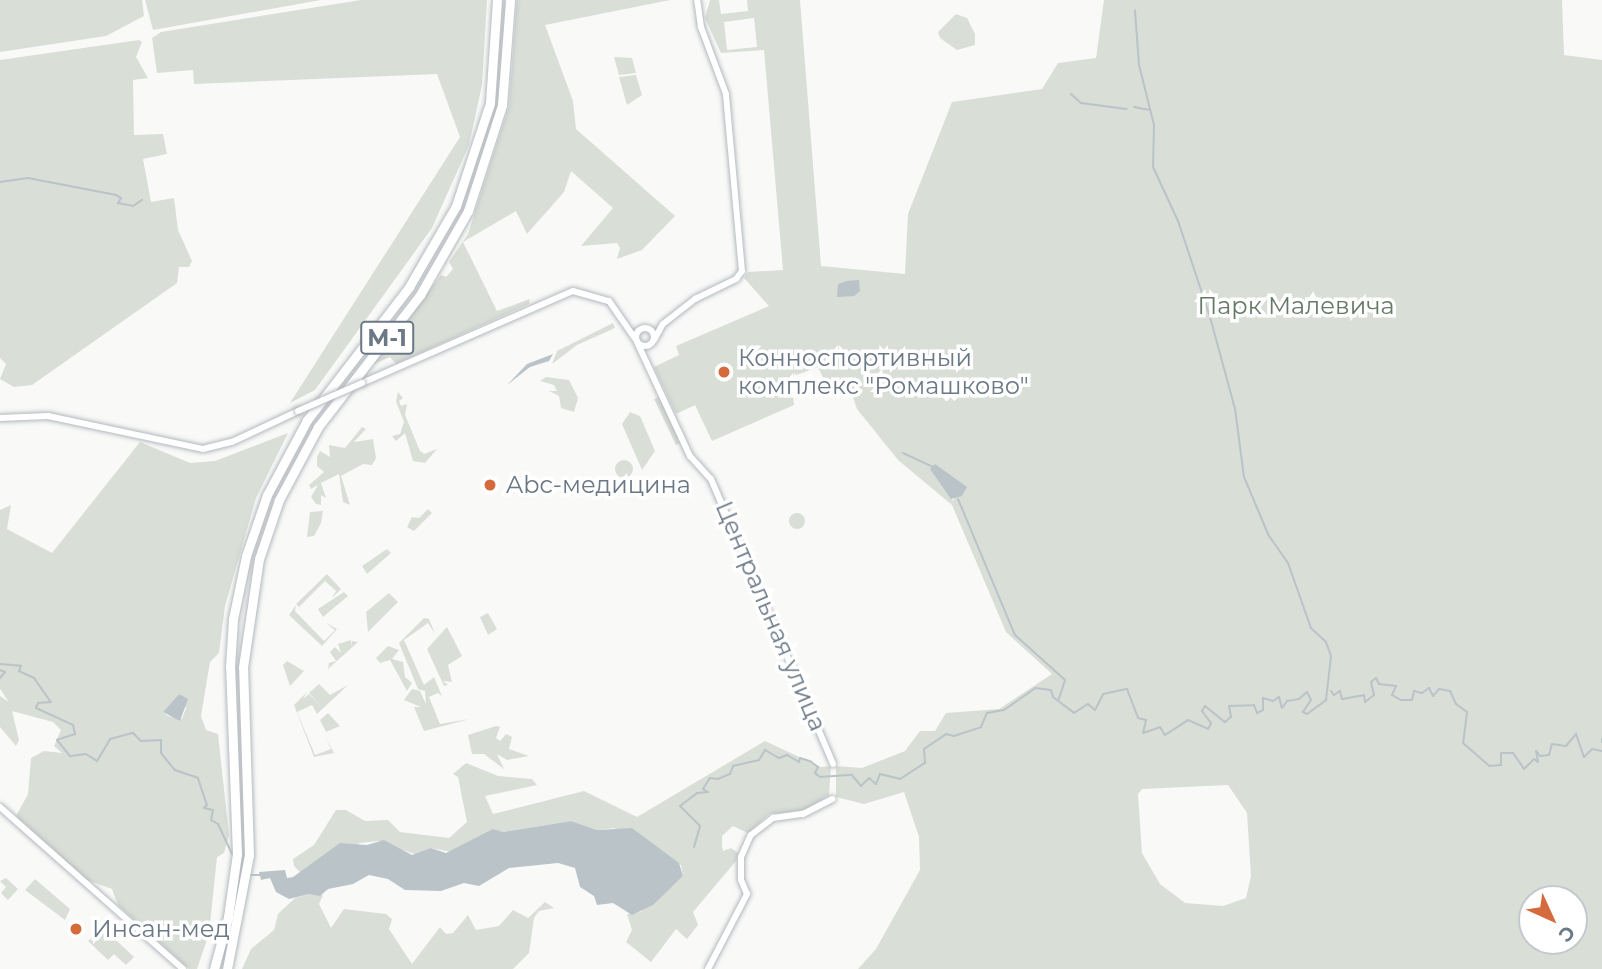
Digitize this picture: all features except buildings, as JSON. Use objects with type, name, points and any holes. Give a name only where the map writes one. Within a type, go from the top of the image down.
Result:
[{"type":"highway","name":"М-1","points":[[214,969],[231,899],[238,835],[230,667],[240,580],[276,476],[320,401],[423,268],[464,189],[490,103],[498,0]]},
{"type":"highway","name":"М-1","points":[[228,969],[244,901],[251,836],[243,667],[253,583],[287,481],[331,408],[433,275],[476,194],[502,105],[510,0]]},
{"type":"street","points":[[645,361],[663,324],[695,299],[736,279],[741,271],[726,93],[701,27],[697,0]]},
{"type":"street","name":"Центральная улица","points":[[0,418],[48,416],[196,449],[218,446],[565,293],[596,294],[613,304],[626,321],[690,456],[711,479],[833,764]]},
{"type":"street","name":"Центральная улица","points":[[626,321],[645,328]]},
{"type":"street","points":[[653,342],[637,341],[645,328],[663,324]]},
{"type":"street","points":[[645,328],[653,342]]},
{"type":"street","points":[[708,969],[747,894],[741,880],[741,857],[751,835],[773,818],[803,814],[832,799]]},
{"type":"street","points":[[0,807],[180,967]]},
{"type":"green space","points":[[0,0],[142,0],[144,16],[106,36],[0,52]]},
{"type":"green space","points":[[145,0],[321,0],[153,30]]},
{"type":"green space","points":[[361,0],[487,0],[482,85],[469,145],[432,228],[315,390],[290,403],[460,137],[437,74],[194,84],[193,70],[157,73],[152,38],[161,32]]},
{"type":"green space","points":[[517,0],[670,0],[545,25],[573,101],[576,129],[675,216],[642,250],[617,259],[620,248],[617,243],[581,246],[613,208],[571,171],[564,192],[527,234],[516,211],[463,242],[497,311],[530,299],[529,304],[396,364],[390,357],[374,364],[441,275],[446,277],[453,269],[449,262],[468,234],[509,106]]},
{"type":"green space","name":"Парк Малевича","points":[[710,0],[719,0],[721,14],[748,11],[747,0],[800,0],[821,266],[905,274],[908,214],[952,102],[1042,89],[1058,63],[1096,58],[1104,0],[1562,0],[1564,55],[1602,60],[1602,969],[858,969],[876,949],[920,870],[919,837],[904,792],[864,804],[836,797],[836,766],[862,768],[905,751],[920,731],[935,731],[946,713],[999,709],[1052,674],[1006,632],[952,505],[898,460],[857,409],[851,392],[832,396],[818,367],[791,377],[794,405],[712,441],[695,405],[676,414],[654,367],[679,355],[676,346],[769,306],[744,278],[748,272],[783,270],[764,50],[721,53],[705,18]],"holes":[[[754,18],[757,47],[727,50],[724,22]],[[938,476],[953,478],[958,483],[953,501]],[[1228,785],[1247,813],[1251,876],[1246,898],[1223,906],[1185,903],[1160,884],[1142,853],[1138,794],[1142,789]]]},
{"type":"green space","points":[[956,14],[967,18],[975,34],[975,45],[957,50],[940,38],[938,32]]},
{"type":"green space","points":[[139,40],[142,42],[136,57],[148,78],[133,80],[134,135],[163,134],[167,154],[143,159],[151,202],[174,198],[178,230],[192,261],[189,267],[179,267],[177,283],[32,385],[14,387],[0,379],[6,364],[0,358],[0,60]]},
{"type":"green space","points":[[614,57],[632,58],[636,73],[619,75]]},
{"type":"green space","points":[[636,75],[642,95],[627,105],[619,77]]},
{"type":"green space","points":[[613,323],[615,328],[577,345],[552,364],[557,351]]},
{"type":"green space","points":[[546,377],[569,380],[578,398],[574,412],[561,408],[559,396],[549,391],[557,391],[554,385],[540,381]]},
{"type":"green space","points":[[398,392],[403,398],[399,401],[401,406],[407,404],[405,415],[420,451],[424,454],[437,449],[425,463],[413,461],[405,433],[396,441],[392,436],[400,434],[404,422],[396,401]]},
{"type":"green space","points":[[659,397],[680,443],[676,445],[654,399]]},
{"type":"green space","points":[[630,412],[640,416],[655,451],[642,470],[622,424]]},
{"type":"green space","points":[[362,427],[366,429],[354,442],[373,439],[376,458],[372,465],[363,464],[341,476],[350,505],[343,502],[339,474],[321,483],[326,498],[321,495],[321,505],[316,504],[311,497],[318,485],[311,489],[309,485],[324,472],[317,466],[320,451],[330,457],[329,445],[345,448]]},
{"type":"green space","points":[[288,433],[256,498],[225,606],[219,653],[210,662],[201,716],[206,730],[218,734],[229,835],[224,853],[217,857],[209,934],[197,969],[189,969],[118,905],[112,889],[87,880],[16,816],[28,794],[31,758],[44,751],[62,753],[54,746],[61,730],[53,722],[12,711],[19,740],[16,746],[0,727],[0,696],[9,702],[0,689],[0,510],[11,505],[7,529],[52,553],[140,442],[190,463],[215,461]],"holes":[[[179,694],[186,708],[182,719],[163,712]]]},
{"type":"green space","points":[[624,460],[630,463],[633,469],[630,475],[624,478],[618,475],[615,469],[618,463]]},
{"type":"green space","points":[[428,509],[432,513],[414,531],[407,527],[412,517],[419,518]]},
{"type":"green space","points":[[323,511],[321,523],[314,536],[307,537],[310,512]]},
{"type":"green space","points":[[797,513],[803,515],[803,527],[797,529],[791,527],[789,521],[791,515]]},
{"type":"green space","points":[[387,549],[391,553],[367,574],[362,566]]},
{"type":"green space","points":[[327,574],[341,589],[332,598],[336,591],[325,581],[299,607],[296,604]]},
{"type":"green space","points":[[344,592],[348,596],[323,617],[318,609]]},
{"type":"green space","points":[[389,593],[398,602],[368,632],[366,612]]},
{"type":"green space","points":[[296,605],[295,611],[324,641],[335,630],[326,623],[337,629],[322,646],[289,615]]},
{"type":"green space","points":[[488,613],[497,629],[488,635],[480,617]]},
{"type":"green space","points":[[424,618],[429,619],[435,634],[428,623],[404,640],[424,685],[434,677],[442,696],[438,693],[429,697],[440,724],[470,719],[424,731],[414,707],[421,707],[404,700],[412,689],[420,691],[426,704],[425,691],[418,689],[399,643]]},
{"type":"green space","points":[[447,627],[462,656],[448,665],[452,682],[443,681],[448,685],[444,686],[427,649]]},
{"type":"green space","points":[[351,640],[351,647],[352,641],[358,642],[328,669],[329,663],[336,661],[330,652],[335,647],[341,653],[338,644]]},
{"type":"green space","points":[[388,646],[399,650],[392,659],[403,662],[405,677],[412,683],[407,691],[390,660],[380,663],[376,658]]},
{"type":"green space","points":[[287,661],[304,671],[290,686],[283,665]]},
{"type":"green space","points":[[319,684],[330,695],[348,685],[317,714],[312,705],[297,712],[315,755],[331,749],[326,738],[334,753],[314,757],[294,705],[307,692],[303,699],[309,694],[323,708],[309,693]]},
{"type":"green space","points":[[328,713],[340,726],[326,732],[320,720]]},
{"type":"green space","points":[[500,727],[496,738],[500,741],[506,734],[512,737],[509,749],[529,756],[507,760],[497,754],[504,769],[484,754],[472,754],[468,735]]},
{"type":"green space","points":[[765,741],[821,767],[831,766],[829,795],[805,810],[769,814],[748,833],[733,826],[722,836],[723,851],[731,848],[738,853],[736,861],[693,912],[698,925],[687,939],[676,929],[651,962],[626,942],[632,930],[627,914],[640,912],[663,895],[683,876],[681,865],[614,828],[597,830],[571,821],[503,832],[493,830],[452,852],[431,848],[417,855],[378,841],[360,843],[301,873],[294,866],[293,859],[314,845],[336,810],[346,810],[365,821],[388,820],[400,832],[449,838],[467,822],[458,777],[453,774],[466,763],[498,776],[532,779],[537,785],[485,796],[493,814],[584,791],[637,817]]},
{"type":"green space","points":[[6,878],[18,889],[8,900],[1,893],[6,887],[0,881]]},
{"type":"green space","points":[[35,879],[70,909],[65,920],[25,890]]},
{"type":"green space","points":[[309,894],[323,895],[319,904],[331,928],[344,909],[386,914],[392,919],[389,929],[412,964],[440,927],[446,934],[453,933],[468,915],[476,930],[499,926],[513,910],[528,918],[545,902],[554,908],[539,911],[534,918],[529,953],[513,969],[242,969],[251,949],[274,930],[278,914],[295,898]]},
{"type":"green space","points":[[102,927],[134,957],[126,965],[114,954],[108,960],[88,941]]},
{"type":"shaded area","points":[[859,280],[860,291],[854,296],[837,297],[838,284]]},
{"type":"shaded area","points":[[553,354],[549,361],[530,367],[507,385],[527,364]]},
{"type":"shaded area","points":[[935,464],[967,487],[962,496],[951,499],[930,469]]},
{"type":"shaded area","points":[[179,694],[188,699],[180,721],[163,712]]},
{"type":"shaded area","points":[[571,821],[597,830],[632,828],[679,863],[683,876],[653,905],[632,915],[613,903],[597,905],[594,896],[580,887],[575,868],[558,863],[509,868],[479,886],[464,883],[441,891],[405,890],[388,879],[369,875],[353,884],[328,889],[320,896],[309,894],[289,899],[276,892],[270,878],[261,880],[259,872],[285,870],[287,878],[293,877],[340,843],[367,845],[384,840],[412,855],[431,848],[446,853],[493,829],[503,832]]},
{"type":"waterway","points":[[694,847],[700,826],[680,806],[697,793],[708,792],[703,789],[710,778],[718,779],[730,774],[733,766],[759,760],[765,750],[779,758],[787,755],[799,762],[800,758],[810,761],[818,767],[815,773],[820,777],[852,775],[861,786],[869,778],[876,784],[880,774],[900,779],[925,763],[924,749],[946,734],[954,736],[981,727],[987,713],[1004,710],[1035,688],[1051,690],[1053,697],[1074,713],[1088,704],[1095,710],[1103,694],[1127,689],[1138,718],[1146,720],[1143,733],[1160,727],[1165,735],[1188,720],[1208,729],[1211,723],[1202,711],[1205,706],[1225,722],[1231,717],[1229,706],[1254,705],[1257,713],[1263,710],[1263,698],[1273,701],[1279,697],[1282,708],[1287,701],[1299,699],[1307,692],[1311,700],[1303,712],[1307,714],[1326,700],[1331,656],[1326,642],[1311,628],[1288,563],[1268,534],[1244,477],[1235,409],[1210,317],[1178,221],[1153,167],[1154,125],[1139,65],[1135,10]]},
{"type":"waterway","points":[[1071,94],[1081,103],[1127,109]]},
{"type":"waterway","points":[[1134,107],[1150,110]]},
{"type":"waterway","points":[[0,182],[28,178],[116,195],[121,198],[118,203],[133,206],[142,200]]},
{"type":"waterway","points":[[903,453],[933,467]]},
{"type":"waterway","points":[[958,499],[1015,635],[1065,680],[1059,699]]},
{"type":"waterway","points":[[0,664],[21,666],[19,671],[34,678],[51,702],[38,703],[36,708],[73,725],[75,734],[57,740],[70,756],[86,754],[97,761],[110,739],[133,733],[141,741],[161,740],[161,753],[175,770],[198,778],[207,805],[204,808],[213,810],[211,820],[218,824],[232,854]]},
{"type":"waterway","points":[[0,670],[5,672],[0,678]]},
{"type":"waterway","points":[[1331,691],[1334,695],[1340,691],[1342,699],[1364,695],[1365,702],[1374,695],[1371,682],[1376,678],[1379,684],[1396,686],[1392,695],[1401,700],[1412,700],[1414,691],[1422,693],[1429,688],[1433,696],[1439,689],[1450,691],[1456,704],[1467,712],[1463,743],[1489,766],[1501,765],[1501,753],[1513,753],[1524,769],[1534,759],[1538,762],[1536,751],[1540,756],[1549,755],[1552,744],[1566,746],[1576,734],[1584,757],[1592,749],[1602,751]]},
{"type":"waterway","points":[[250,875],[261,875]]},
{"type":"place","name":"Конноспортивный комплекс \"Ромашково\"","points":[[724,372]]},
{"type":"place","name":"Abc-медицина","points":[[490,485]]},
{"type":"place","name":"Инсан-мед","points":[[76,929]]}]
